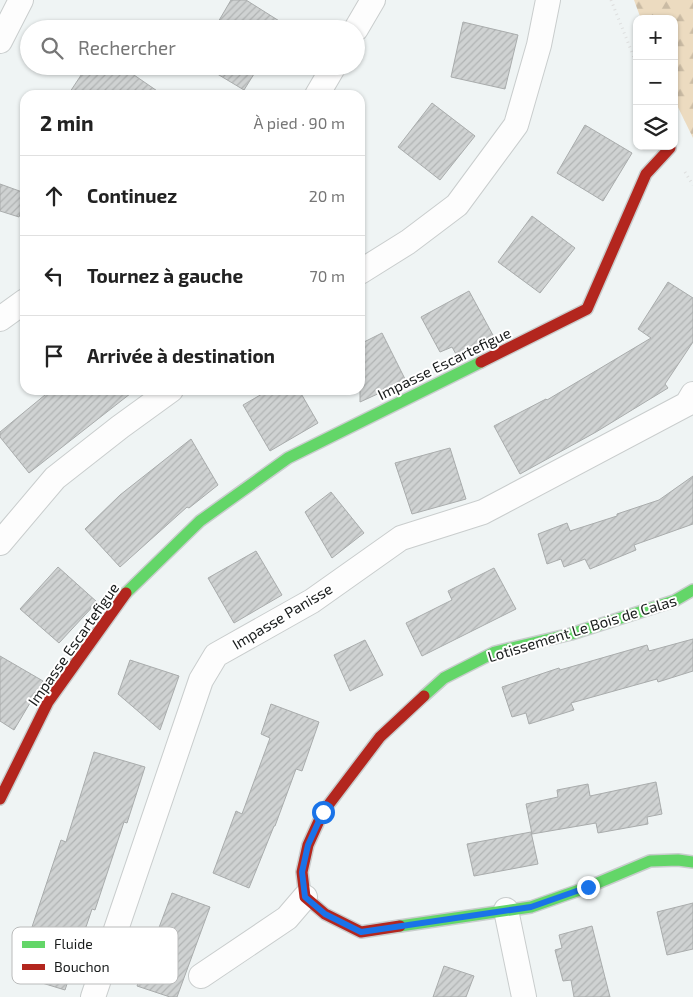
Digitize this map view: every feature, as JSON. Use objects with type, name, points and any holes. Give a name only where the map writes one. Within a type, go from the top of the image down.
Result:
[{"type":"street","points":[[0,41],[21,0]]},
{"type":"street","points":[[361,20],[372,0]]},
{"type":"street","points":[[365,269],[408,242],[457,205],[516,125],[539,45],[548,0]]},
{"type":"street","points":[[320,90],[329,75]]},
{"type":"street","name":"Impasse Escartefigue","points":[[0,799],[48,702],[122,597],[200,521],[288,458],[587,309],[646,174],[668,150]]},
{"type":"street","points":[[0,319],[20,305]]},
{"type":"street","name":"Impasse Panisse","points":[[117,927],[201,680],[216,655],[312,601],[401,538],[484,512],[686,404],[693,394]]},
{"type":"street","points":[[0,543],[55,478],[164,395]]},
{"type":"street","name":"Lotissement Le Bois de Calas","points":[[305,897],[302,872],[308,845],[323,812],[380,737],[444,678],[495,652],[571,634],[674,601],[693,590]]},
{"type":"street","points":[[201,976],[287,918],[305,897],[325,914],[361,932],[531,907],[588,887],[650,861],[678,860],[693,862]]},
{"type":"street","points":[[506,910],[524,997]]},
{"type":"street","name":"Impasse Panisse","points":[[93,997],[97,984]]},
{"type":"path","points":[[611,0],[635,60]]},
{"type":"green space","points":[[634,0],[693,0],[693,138],[678,107],[678,15],[640,15]]},
{"type":"building","points":[[231,0],[246,0],[278,20],[219,20]]},
{"type":"building","points":[[463,22],[518,35],[505,89],[451,77]]},
{"type":"building","points":[[81,75],[134,75],[156,90],[71,90]]},
{"type":"building","points":[[219,75],[253,75],[244,90]]},
{"type":"building","points":[[432,103],[475,136],[440,180],[398,147]]},
{"type":"building","points":[[585,125],[632,153],[603,201],[557,173]]},
{"type":"building","points":[[0,184],[20,191],[19,217],[0,211]]},
{"type":"building","points":[[532,216],[575,248],[540,293],[498,262]]},
{"type":"building","points":[[668,282],[693,298],[693,342],[665,384],[668,388],[596,432],[520,474],[494,426],[547,400],[651,338],[638,329]]},
{"type":"building","points":[[469,291],[494,337],[457,356],[452,347],[440,352],[421,317]]},
{"type":"building","points":[[382,333],[406,381],[360,402],[360,395],[365,395],[365,342]]},
{"type":"building","points":[[45,395],[129,395],[29,473],[0,437],[0,432]]},
{"type":"building","points":[[260,395],[302,395],[318,423],[270,451],[243,405]]},
{"type":"building","points":[[191,439],[218,485],[189,508],[187,507],[120,567],[85,529],[120,495]]},
{"type":"building","points":[[450,448],[466,499],[412,514],[395,463]]},
{"type":"building","points":[[693,476],[693,524],[634,545],[636,550],[590,569],[585,559],[564,567],[561,559],[547,564],[538,534],[567,523],[570,531],[617,516],[617,514],[659,500]]},
{"type":"building","points":[[331,492],[364,533],[332,558],[305,512]]},
{"type":"building","points":[[256,551],[282,595],[234,623],[208,578]]},
{"type":"building","points":[[58,567],[97,602],[59,643],[20,609]]},
{"type":"building","points":[[494,568],[516,609],[422,656],[406,623],[452,600],[448,591]]},
{"type":"building","points":[[693,639],[693,671],[658,682],[657,679],[571,703],[574,710],[529,724],[526,713],[512,717],[502,687],[559,668],[560,670],[647,645],[649,651]]},
{"type":"building","points":[[365,640],[383,675],[350,691],[334,655]]},
{"type":"building","points":[[0,656],[43,681],[14,730],[0,721]]},
{"type":"building","points":[[130,660],[179,676],[160,730],[118,694]]},
{"type":"building","points":[[271,704],[319,722],[302,771],[296,769],[249,888],[213,873],[236,811],[242,814],[270,738],[261,734]]},
{"type":"building","points":[[94,752],[145,767],[127,823],[124,822],[95,910],[92,909],[86,927],[32,927],[61,840],[66,842]]},
{"type":"building","points":[[656,782],[662,814],[647,817],[648,824],[598,833],[596,823],[532,834],[526,804],[558,797],[557,790],[588,784],[590,796]]},
{"type":"building","points":[[531,832],[538,864],[474,876],[467,844]]},
{"type":"building","points":[[172,893],[210,907],[177,997],[170,997],[137,986],[138,984],[178,984],[178,927],[159,927]]},
{"type":"building","points":[[693,903],[693,949],[667,955],[657,912]]},
{"type":"building","points":[[592,926],[610,997],[574,997],[571,980],[563,981],[555,950],[562,948],[559,935]]},
{"type":"building","points":[[444,966],[474,976],[466,997],[433,997]]},
{"type":"building","points":[[45,984],[67,984],[65,990]]},
{"type":"traffic: fast","points":[[126,593],[200,521],[288,458],[481,362]]},
{"type":"traffic: fast","points":[[424,696],[444,678],[495,652],[571,634],[674,601],[693,590]]},
{"type":"traffic: fast","points":[[400,926],[531,907],[588,887],[650,861],[678,860],[693,862]]},
{"type":"traffic: jam","points":[[481,362],[587,309],[646,174],[668,150]]},
{"type":"traffic: jam","points":[[0,799],[48,702],[126,593]]},
{"type":"traffic: jam","points":[[400,926],[361,932],[325,914],[305,897],[302,872],[308,845],[323,812],[380,737],[424,696]]},
{"type":"route","points":[[323,812],[308,845],[302,872],[305,897],[325,914],[361,932],[531,907],[588,887]]}]
